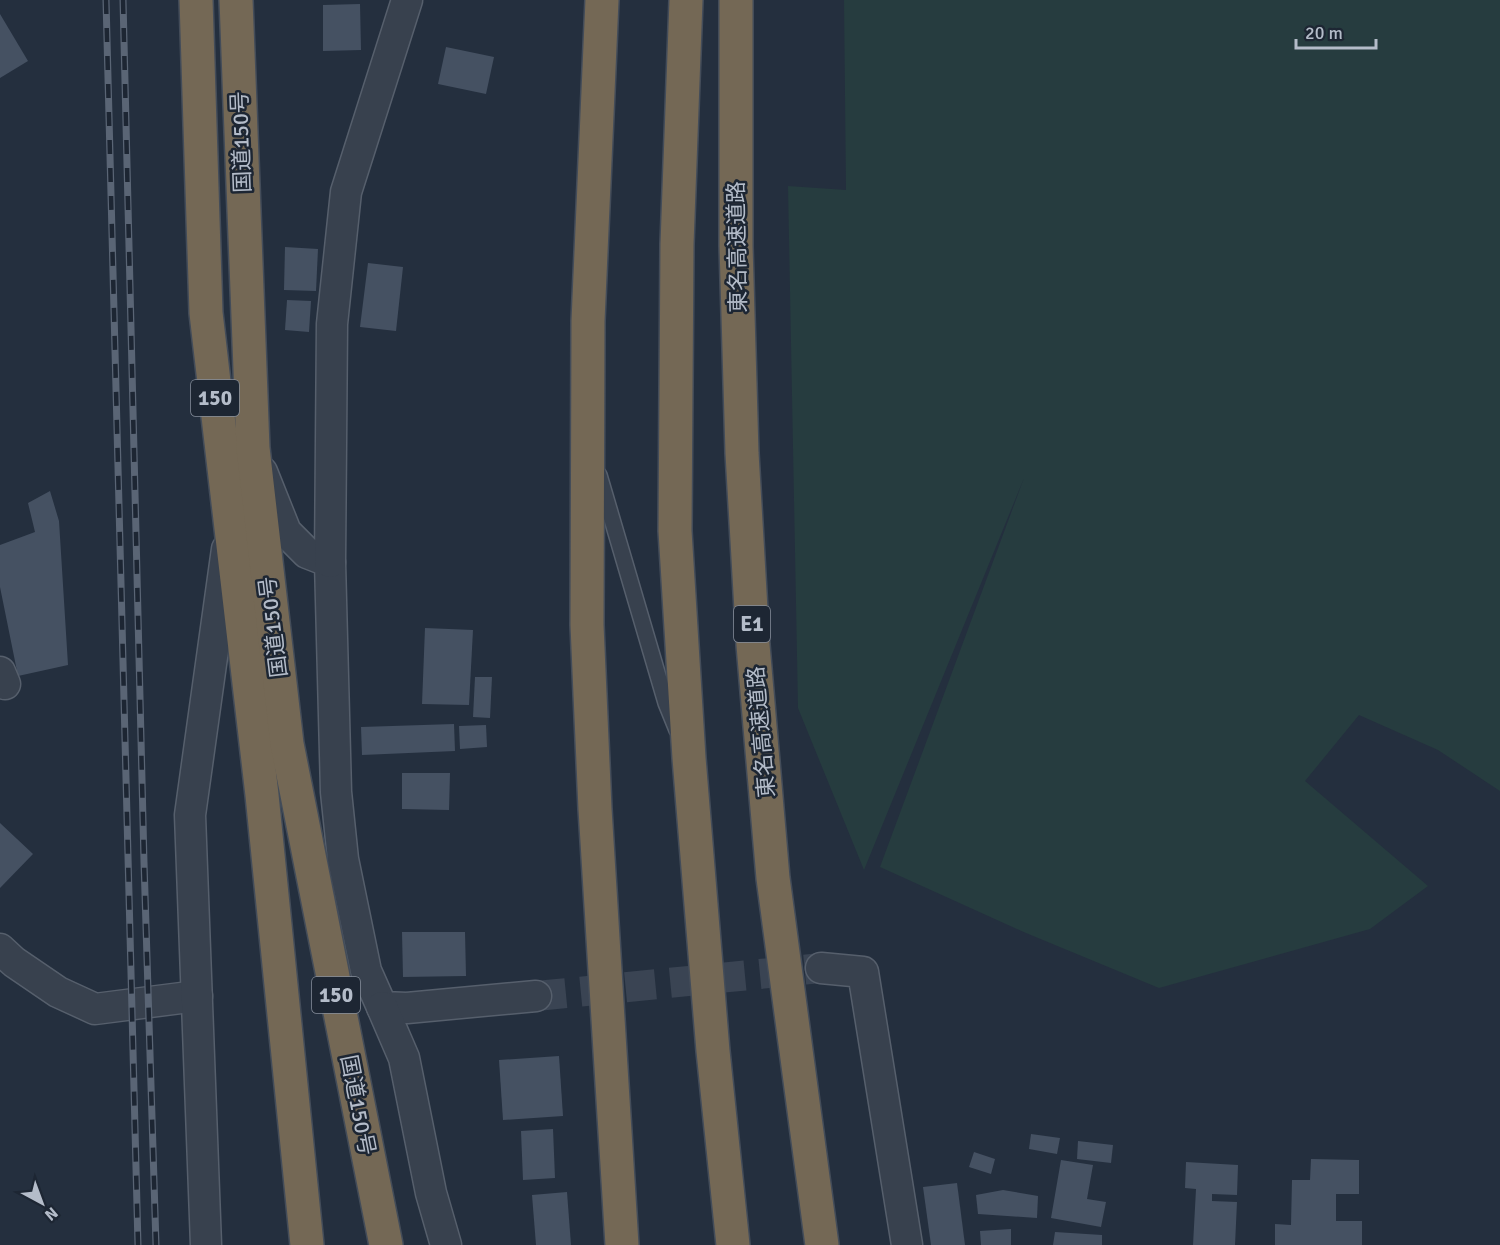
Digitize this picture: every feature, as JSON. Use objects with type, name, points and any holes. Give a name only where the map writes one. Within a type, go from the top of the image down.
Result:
[{"type":"highway","name":"国道150号","points":[[196,0],[206,313],[262,795],[307,1245]]},
{"type":"highway","name":"国道150号","points":[[236,0],[253,448],[287,744],[386,1245]]},
{"type":"highway","points":[[602,0],[588,321],[587,637],[595,809],[622,1245]]},
{"type":"highway","points":[[686,0],[677,244],[675,531],[689,758],[713,1051],[733,1245]]},
{"type":"highway","name":"東名高速道路","points":[[736,0],[736,246],[742,453],[753,645],[773,878],[822,1245]]},
{"type":"street","points":[[407,0],[346,192],[332,324],[330,562],[336,792],[343,859],[366,971],[404,1058],[431,1193],[446,1245]]},
{"type":"street","points":[[253,448],[286,532],[307,553],[330,562]]},
{"type":"street","points":[[206,1245],[190,814],[230,526]]},
{"type":"street","points":[[0,949],[14,962],[58,992],[95,1010],[197,996]]},
{"type":"street","points":[[821,968],[863,972],[907,1245]]},
{"type":"street","points":[[382,1007],[407,1008],[536,996]]},
{"type":"lane","points":[[588,438],[666,703],[689,758]]},
{"type":"green space","points":[[844,0],[1500,0],[1500,791],[1438,750],[1359,715],[1305,781],[1428,886],[1370,929],[1159,988],[1026,933],[880,867],[1024,478],[864,870],[798,708],[788,186],[846,190]]},
{"type":"building","points":[[360,4],[361,50],[323,51],[323,5]]},
{"type":"building","points":[[0,14],[28,61],[0,78]]},
{"type":"building","points":[[446,47],[494,57],[486,94],[438,84]]},
{"type":"building","points":[[285,247],[318,249],[316,291],[284,290]]},
{"type":"building","points":[[368,263],[403,267],[396,331],[360,327]]},
{"type":"building","points":[[287,300],[311,301],[309,332],[285,330]]},
{"type":"building","points":[[50,491],[59,521],[68,665],[18,676],[0,587],[0,545],[35,532],[28,503]]},
{"type":"building","points":[[425,628],[473,630],[469,705],[422,704]]},
{"type":"building","points":[[475,677],[492,677],[490,718],[473,717]]},
{"type":"building","points":[[454,724],[455,751],[362,755],[361,727]]},
{"type":"building","points":[[486,725],[487,747],[460,749],[459,726]]},
{"type":"building","points":[[402,773],[450,773],[449,810],[402,809]]},
{"type":"building","points":[[0,823],[33,854],[0,888]]},
{"type":"building","points":[[402,932],[465,932],[466,976],[403,977]]},
{"type":"building","points":[[559,1056],[563,1116],[503,1120],[499,1060]]},
{"type":"building","points":[[553,1129],[555,1178],[523,1180],[521,1131]]},
{"type":"building","points":[[1031,1134],[1060,1138],[1057,1154],[1029,1149]]},
{"type":"building","points":[[1078,1141],[1113,1145],[1111,1163],[1077,1159]]},
{"type":"building","points":[[974,1152],[995,1159],[991,1174],[969,1167]]},
{"type":"building","points":[[1311,1159],[1359,1160],[1359,1194],[1336,1194],[1336,1221],[1362,1221],[1362,1245],[1275,1245],[1275,1224],[1291,1225],[1292,1180],[1310,1180]]},
{"type":"building","points":[[1061,1160],[1093,1165],[1087,1199],[1106,1202],[1101,1227],[1051,1218]]},
{"type":"building","points":[[1186,1162],[1238,1165],[1237,1195],[1212,1194],[1212,1201],[1237,1202],[1235,1245],[1193,1245],[1196,1189],[1185,1188]]},
{"type":"building","points":[[957,1183],[965,1245],[931,1245],[923,1187]]},
{"type":"building","points":[[1003,1190],[1038,1196],[1037,1218],[978,1214],[976,1195]]},
{"type":"building","points":[[567,1192],[571,1245],[536,1245],[532,1195]]},
{"type":"building","points":[[1011,1229],[1011,1245],[981,1245],[980,1231]]},
{"type":"building","points":[[1055,1232],[1102,1235],[1102,1245],[1053,1245]]},
{"type":"tunnel","points":[[536,996],[821,968]]},
{"type":"railway","points":[[106,0],[138,1245]]},
{"type":"railway","points":[[123,0],[144,862],[156,1245]]}]
